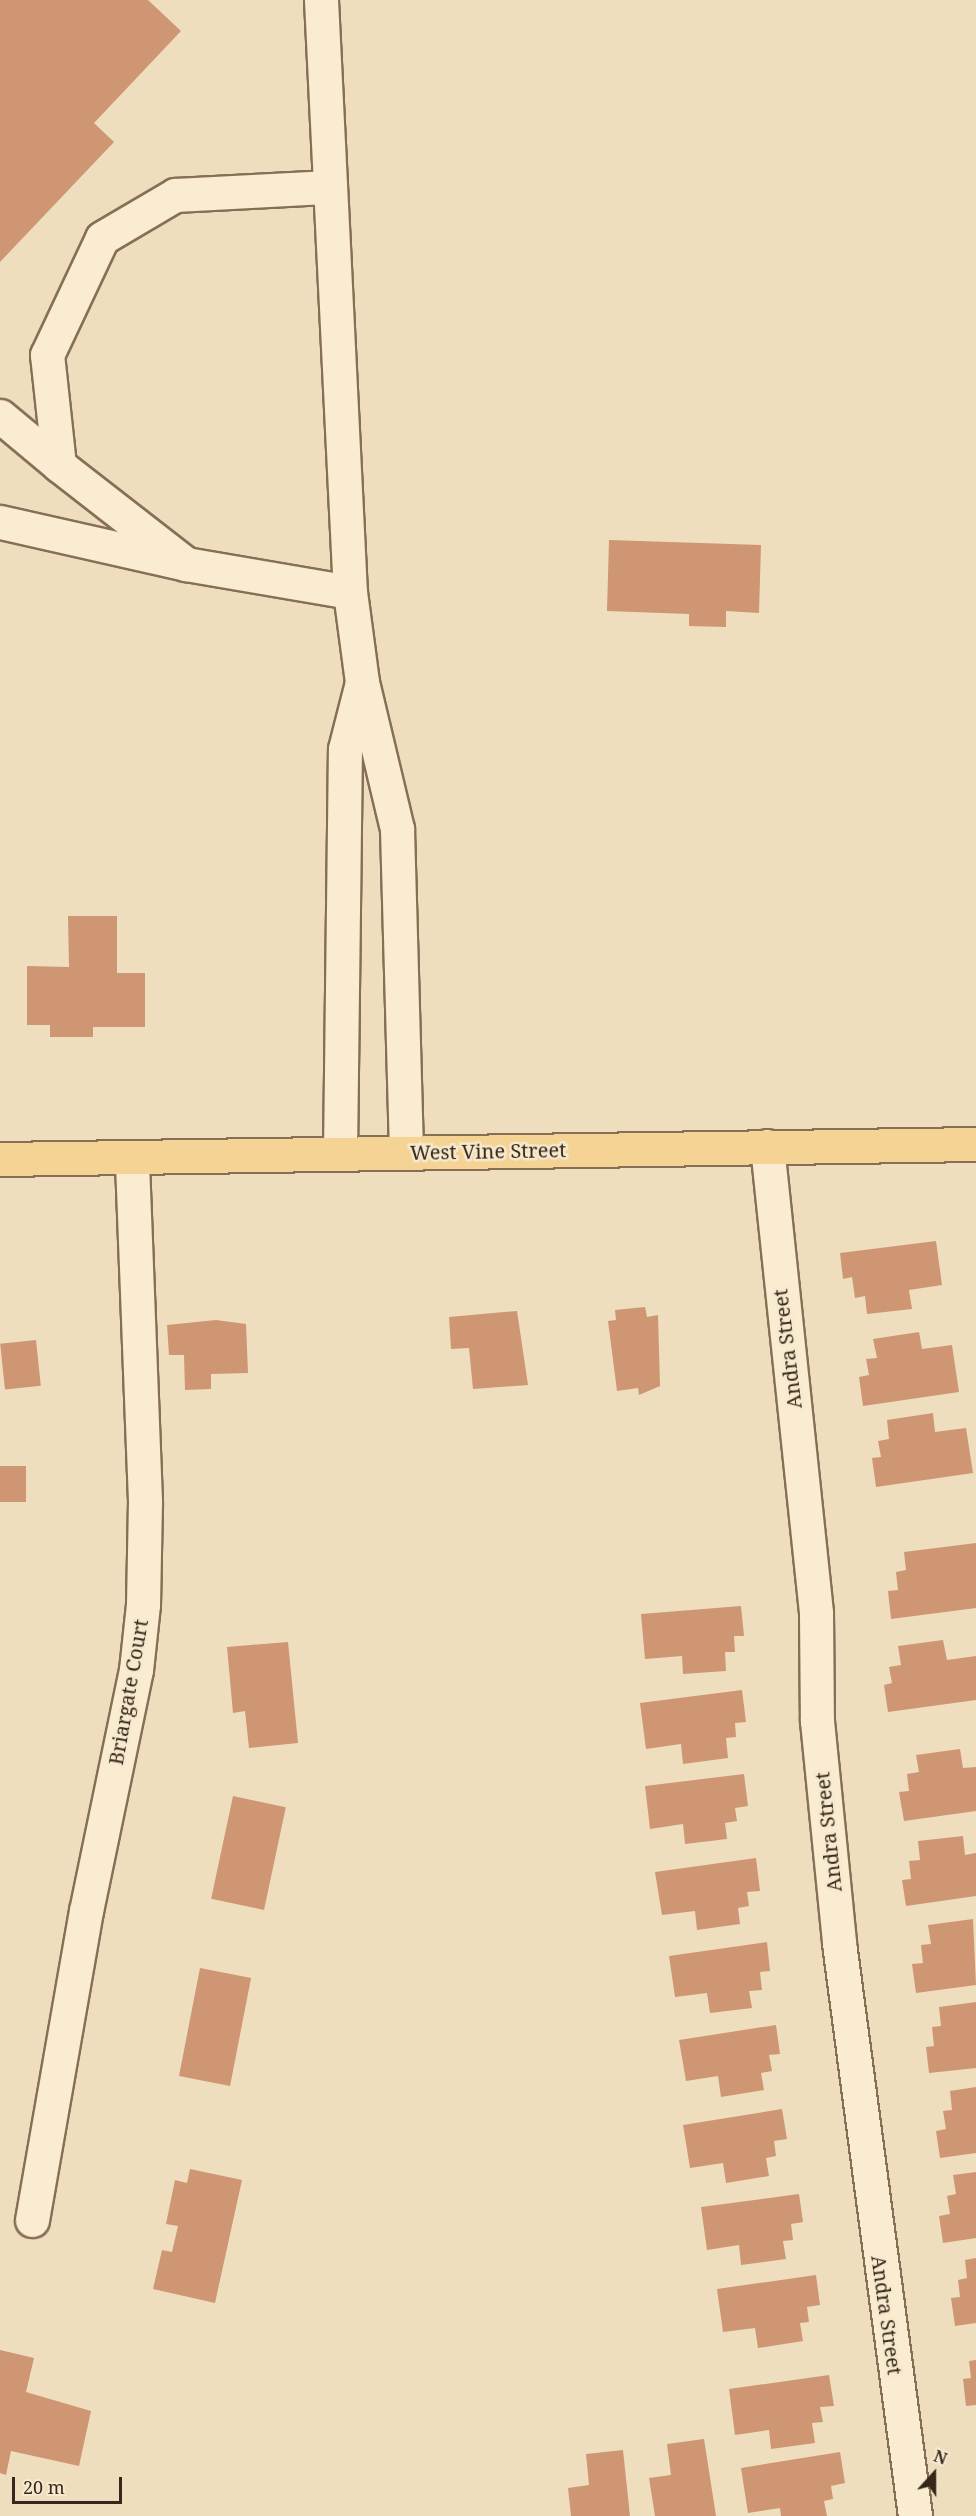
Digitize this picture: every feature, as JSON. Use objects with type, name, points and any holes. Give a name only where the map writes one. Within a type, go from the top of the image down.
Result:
[{"type":"main road","name":"West Vine Street","points":[[0,1159],[976,1144]]},
{"type":"street","points":[[321,0],[350,592],[362,682],[397,829],[406,1153]]},
{"type":"street","points":[[59,465],[47,355],[102,238],[175,195],[330,187]]},
{"type":"street","points":[[0,416],[186,564]]},
{"type":"street","points":[[0,522],[186,564],[350,592]]},
{"type":"street","points":[[340,1154],[345,749],[362,682]]},
{"type":"street","name":"Andra Street","points":[[767,1146],[816,1613],[817,1721],[839,1943],[915,2516]]},
{"type":"street","name":"Briargate Court","points":[[32,2220],[136,1670],[143,1605],[145,1501],[132,1157]]},
{"type":"building","points":[[0,0],[148,0],[181,31],[94,123],[114,142],[0,262]]},
{"type":"building","points":[[609,540],[761,545],[759,613],[726,611],[726,627],[689,626],[689,614],[607,611]]},
{"type":"building","points":[[68,916],[117,916],[117,973],[145,973],[145,1027],[93,1027],[93,1037],[50,1037],[50,1025],[27,1025],[27,966],[69,967]]},
{"type":"building","points":[[936,1241],[942,1285],[909,1290],[912,1309],[867,1314],[865,1296],[855,1298],[852,1277],[843,1279],[840,1253]]},
{"type":"building","points":[[645,1307],[647,1317],[658,1315],[660,1386],[639,1395],[638,1388],[617,1391],[608,1321],[616,1320],[615,1310]]},
{"type":"building","points":[[517,1311],[528,1385],[473,1389],[469,1348],[451,1349],[449,1317]]},
{"type":"building","points":[[216,1320],[246,1324],[248,1373],[211,1374],[211,1389],[185,1390],[184,1355],[169,1355],[167,1325]]},
{"type":"building","points":[[919,1332],[922,1349],[952,1345],[959,1392],[863,1406],[859,1377],[869,1375],[866,1359],[877,1358],[873,1339]]},
{"type":"building","points":[[36,1340],[41,1386],[5,1390],[0,1344]]},
{"type":"building","points":[[933,1413],[935,1432],[966,1428],[973,1473],[876,1487],[872,1458],[881,1457],[878,1441],[889,1439],[887,1420]]},
{"type":"building","points":[[0,1466],[26,1466],[26,1502],[0,1502]]},
{"type":"building","points":[[976,1543],[976,1608],[891,1619],[888,1591],[898,1590],[896,1572],[906,1570],[904,1552]]},
{"type":"building","points":[[741,1606],[744,1636],[734,1636],[735,1652],[725,1652],[726,1671],[683,1674],[682,1656],[645,1659],[641,1614]]},
{"type":"building","points":[[943,1640],[947,1660],[976,1656],[976,1700],[888,1712],[884,1685],[892,1683],[889,1667],[901,1665],[898,1646]]},
{"type":"building","points":[[288,1642],[298,1743],[249,1748],[245,1711],[233,1713],[227,1647]]},
{"type":"building","points":[[742,1690],[746,1722],[735,1723],[736,1737],[726,1738],[728,1758],[683,1764],[681,1744],[646,1749],[640,1703]]},
{"type":"building","points":[[960,1749],[963,1768],[976,1767],[976,1811],[904,1821],[899,1792],[909,1791],[907,1774],[919,1772],[916,1755]]},
{"type":"building","points":[[744,1774],[748,1806],[735,1808],[737,1821],[725,1823],[727,1839],[685,1844],[683,1824],[650,1829],[645,1786]]},
{"type":"building","points":[[233,1796],[286,1807],[264,1910],[211,1899]]},
{"type":"building","points":[[963,1836],[965,1855],[976,1853],[976,1896],[906,1906],[902,1880],[911,1879],[909,1861],[920,1860],[918,1841]]},
{"type":"building","points":[[756,1858],[760,1891],[747,1892],[749,1906],[738,1908],[740,1924],[697,1930],[695,1911],[662,1915],[655,1872]]},
{"type":"building","points":[[973,1919],[976,1985],[916,1993],[912,1964],[923,1963],[921,1945],[931,1944],[928,1925]]},
{"type":"building","points":[[767,1942],[770,1971],[760,1972],[762,1990],[749,1991],[752,2008],[710,2013],[707,1993],[675,1997],[669,1956]]},
{"type":"building","points":[[200,1968],[251,1978],[230,2086],[179,2076]]},
{"type":"building","points":[[976,2002],[976,2068],[929,2073],[926,2047],[934,2046],[932,2027],[941,2026],[939,2007]]},
{"type":"building","points":[[776,2025],[780,2054],[769,2055],[772,2071],[761,2073],[764,2090],[721,2097],[718,2076],[686,2081],[679,2040]]},
{"type":"building","points":[[976,2087],[976,2153],[940,2158],[936,2131],[946,2129],[943,2111],[952,2110],[950,2091]]},
{"type":"building","points":[[782,2109],[787,2139],[774,2141],[776,2156],[766,2158],[769,2176],[726,2183],[723,2163],[690,2168],[683,2125]]},
{"type":"building","points":[[190,2169],[242,2180],[215,2303],[153,2289],[162,2250],[172,2252],[178,2226],[166,2224],[175,2180],[187,2183]]},
{"type":"building","points":[[976,2172],[976,2238],[943,2243],[939,2216],[950,2214],[947,2196],[956,2194],[953,2175]]},
{"type":"building","points":[[799,2194],[803,2222],[791,2224],[793,2240],[783,2241],[786,2259],[741,2265],[739,2245],[707,2250],[701,2207]]},
{"type":"building","points":[[976,2258],[976,2323],[955,2326],[951,2298],[960,2297],[958,2280],[967,2278],[965,2260]]},
{"type":"building","points":[[816,2275],[820,2305],[807,2307],[809,2322],[800,2323],[803,2341],[758,2348],[755,2328],[723,2332],[717,2289]]},
{"type":"building","points":[[0,2350],[34,2358],[26,2392],[91,2411],[79,2466],[11,2451],[6,2475],[0,2473]]},
{"type":"building","points":[[976,2360],[976,2405],[966,2406],[963,2379],[971,2378],[969,2361]]},
{"type":"building","points":[[829,2375],[834,2406],[820,2407],[823,2422],[812,2423],[815,2443],[771,2449],[769,2430],[735,2435],[729,2389]]},
{"type":"building","points":[[704,2439],[716,2516],[655,2516],[649,2478],[671,2475],[667,2444]]},
{"type":"building","points":[[623,2450],[630,2516],[571,2516],[568,2488],[589,2485],[586,2454]]},
{"type":"building","points":[[840,2452],[845,2483],[831,2486],[833,2499],[824,2501],[827,2516],[781,2516],[780,2508],[748,2513],[741,2468]]}]
